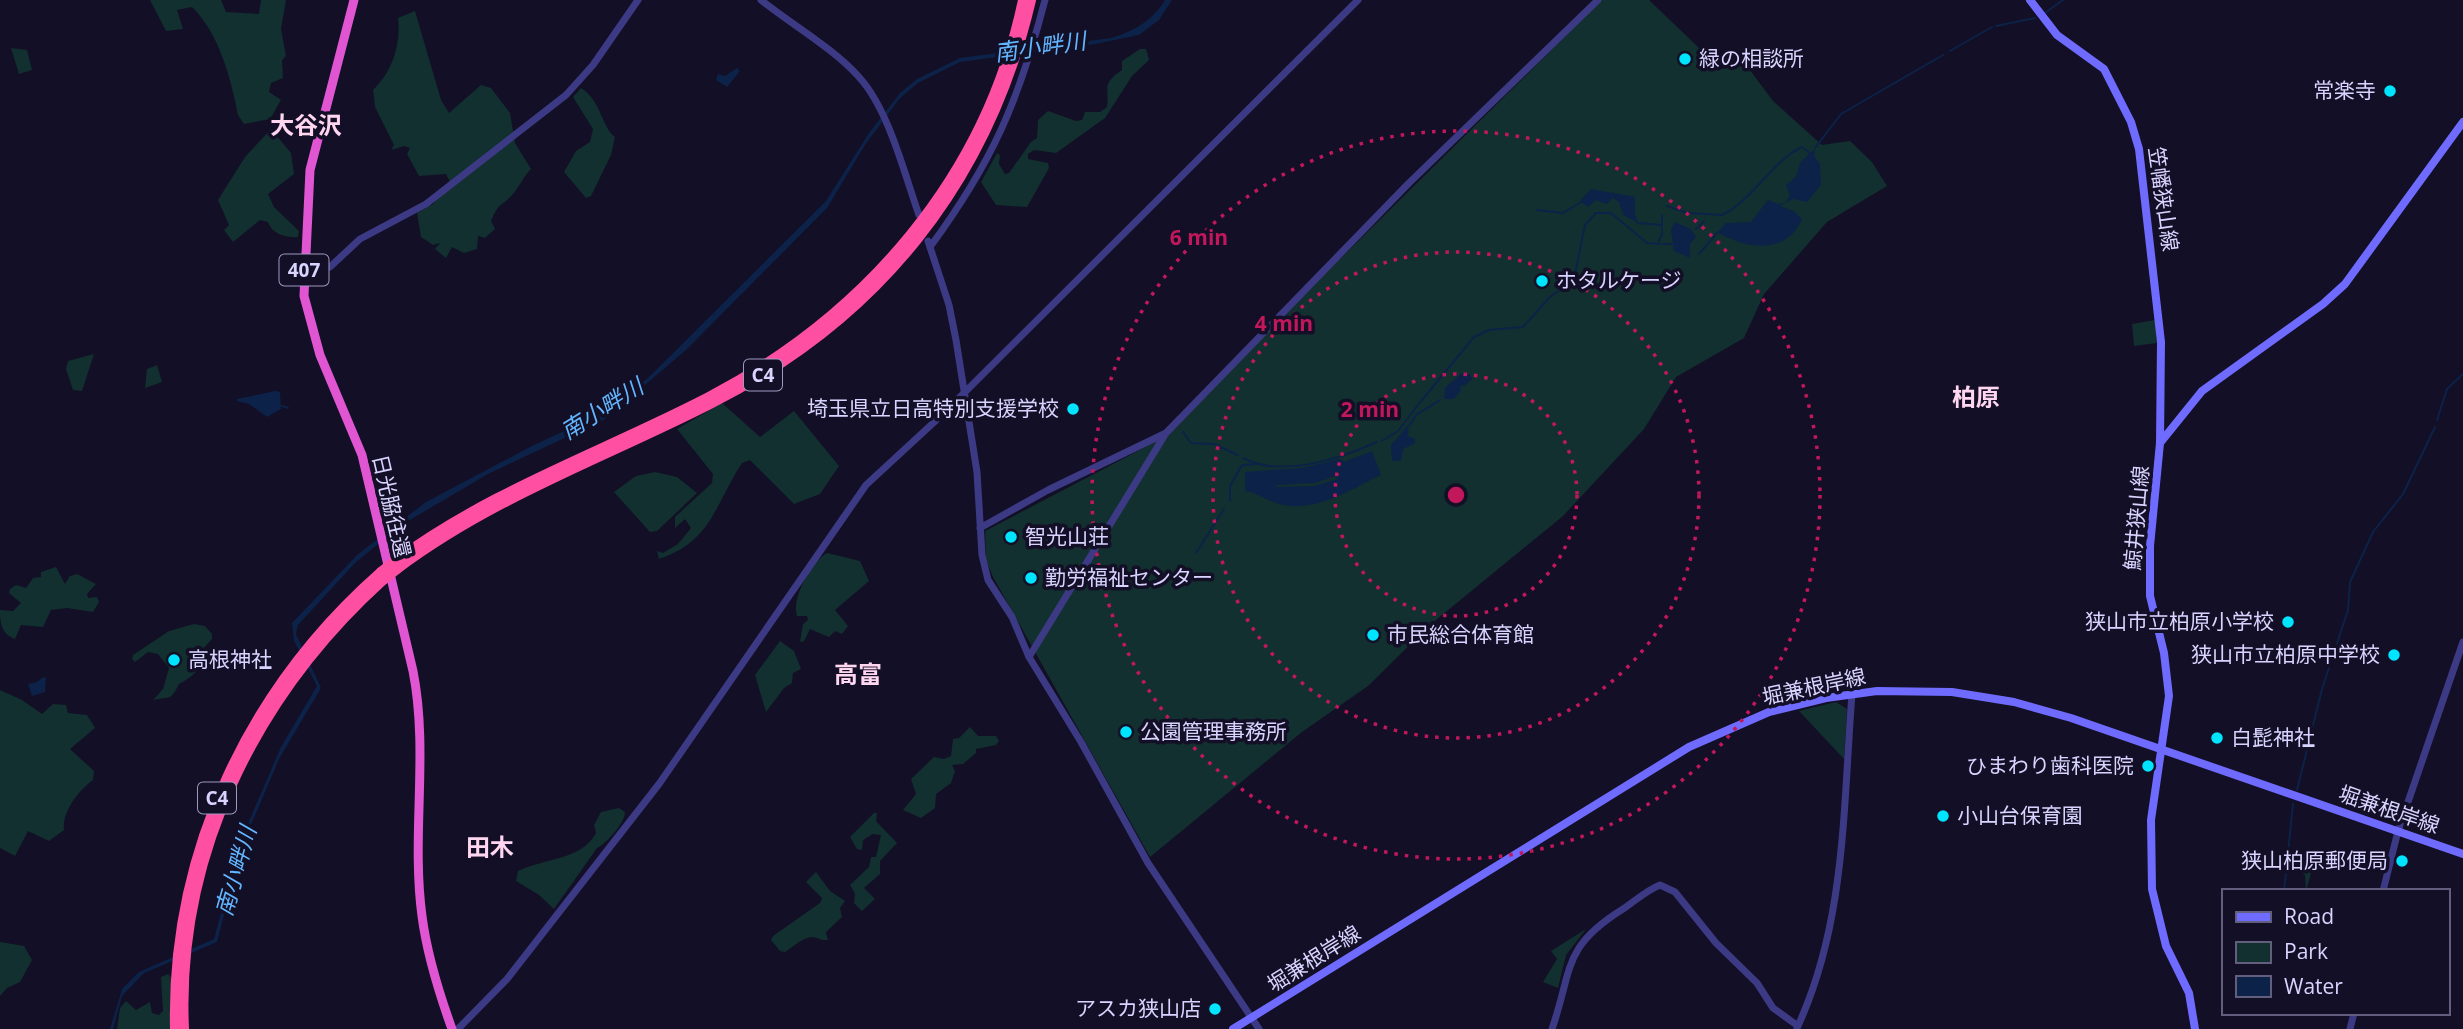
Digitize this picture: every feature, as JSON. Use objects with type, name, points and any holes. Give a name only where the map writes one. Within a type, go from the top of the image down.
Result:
[{"type":"highway","name":"日光脇往還","points":[[354,0],[312,161],[304,271],[310,325],[357,441],[419,707],[422,915],[436,983],[453,1029]]},
{"type":"highway","name":"C4","points":[[1017,41],[1023,0]]},
{"type":"highway","name":"C4","points":[[175,1029],[183,947],[201,870],[226,797],[263,723],[309,650],[382,576],[443,527],[502,494],[740,380],[830,318],[895,256],[934,207],[974,141],[1013,57],[1031,0]]},
{"type":"highway","name":"C4","points":[[181,969],[184,1029]]},
{"type":"main road","name":"笠幡狭山線","points":[[2029,0],[2057,35],[2104,69],[2136,132],[2161,342],[2160,443]]},
{"type":"main road","name":"鯨井狭山線","points":[[2195,1029],[2189,993],[2169,956],[2152,895],[2151,820],[2162,750],[2168,680],[2151,609],[2149,568],[2160,443],[2202,391],[2323,303],[2344,284],[2463,122]]},
{"type":"main road","name":"堀兼根岸線","points":[[1233,1029],[1689,747],[1769,712],[1852,694],[1930,690],[1986,696],[2071,718],[2463,854]]},
{"type":"street","points":[[304,271],[330,267],[360,239],[426,204],[566,95],[593,65],[638,0]]},
{"type":"street","points":[[761,0],[848,66],[878,105],[919,215]]},
{"type":"street","points":[[1045,0],[1001,136],[961,205],[929,244],[949,305],[964,392],[977,472],[985,573],[1012,617],[1029,657],[1148,863],[1259,1029]]},
{"type":"street","points":[[458,1029],[507,979],[659,784],[866,485],[964,392],[1358,0]]},
{"type":"street","points":[[1029,657],[1166,433],[1408,184],[1598,0]]},
{"type":"street","points":[[981,528],[1048,490],[1166,433]]},
{"type":"street","points":[[2384,889],[2398,831],[2463,642]]},
{"type":"street","points":[[1552,1029],[1568,967],[1580,943],[1603,922],[1660,885],[1670,888],[1716,943],[1757,983],[1773,1007],[1797,1027],[1818,976],[1835,907],[1852,694]]},
{"type":"green space","points":[[150,0],[221,0],[226,12],[259,14],[261,0],[286,0],[281,29],[286,56],[282,60],[283,78],[271,83],[269,92],[281,100],[270,119],[244,124],[238,115],[217,43],[192,7],[177,10],[183,29],[166,31]]},
{"type":"green space","points":[[1602,0],[1649,0],[1721,69],[1732,67],[1741,58],[1773,101],[1822,145],[1850,141],[1872,162],[1887,186],[1827,222],[1764,294],[1744,338],[1676,377],[1644,429],[1563,516],[1431,624],[1368,686],[1302,732],[1150,857],[993,577],[986,560],[985,531],[1155,442]]},
{"type":"green space","points":[[415,11],[441,100],[449,113],[481,85],[491,88],[510,113],[515,143],[531,169],[513,194],[497,210],[491,221],[495,229],[485,238],[478,236],[477,249],[464,253],[452,247],[446,258],[435,249],[440,243],[433,245],[421,237],[417,213],[433,204],[451,184],[446,174],[419,176],[407,154],[410,148],[404,146],[391,150],[394,145],[375,107],[373,90],[380,83],[394,57],[398,18]]},
{"type":"green space","points":[[11,48],[27,50],[32,70],[19,74]]},
{"type":"green space","points":[[1140,49],[1146,49],[1149,60],[1132,76],[1105,118],[1056,153],[1034,150],[1028,154],[1028,159],[1048,163],[1049,168],[1027,207],[996,205],[981,182],[997,153],[1005,174],[1009,173],[1031,142],[1037,138],[1038,120],[1048,111],[1076,121],[1082,120],[1085,112],[1100,112],[1107,107],[1108,83],[1122,70],[1122,61]]},
{"type":"green space","points":[[581,88],[593,99],[615,137],[611,155],[591,196],[586,198],[564,172],[576,151],[590,142],[593,129],[573,97]]},
{"type":"green space","points":[[271,129],[291,153],[294,174],[268,194],[274,207],[299,231],[298,237],[280,234],[273,230],[268,222],[260,220],[233,242],[224,230],[229,225],[218,200],[245,157]]},
{"type":"green space","points":[[2155,320],[2157,343],[2134,346],[2132,324]]},
{"type":"green space","points":[[94,354],[82,391],[73,390],[66,369],[68,361]]},
{"type":"green space","points":[[157,365],[162,382],[145,388],[147,369]]},
{"type":"green space","points":[[722,403],[760,437],[794,411],[839,466],[820,494],[794,504],[750,460],[742,463],[701,532],[677,551],[659,559],[657,551],[663,553],[678,544],[691,528],[685,519],[675,528],[675,517],[712,483],[713,474],[677,429]]},
{"type":"green space","points":[[655,472],[677,477],[697,493],[657,531],[650,532],[614,492],[636,476]]},
{"type":"green space","points":[[827,553],[860,561],[869,581],[835,610],[848,626],[842,634],[835,631],[829,637],[810,629],[804,641],[800,642],[803,624],[808,620],[807,616],[797,616],[800,590],[809,572]]},
{"type":"green space","points":[[56,567],[65,584],[70,576],[77,574],[96,584],[87,594],[88,598],[97,597],[99,602],[93,612],[67,608],[51,610],[43,627],[21,625],[15,639],[10,637],[2,627],[0,610],[13,611],[21,603],[9,593],[10,589],[16,585],[26,588],[33,578],[41,577],[41,572]]},
{"type":"green space","points":[[194,624],[205,626],[212,634],[212,639],[202,650],[204,655],[198,669],[179,684],[172,695],[153,700],[163,689],[169,668],[158,654],[148,652],[135,662],[133,655],[169,631]]},
{"type":"green space","points":[[780,641],[794,651],[801,669],[793,673],[792,683],[784,688],[766,712],[755,675]]},
{"type":"green space","points":[[0,690],[22,700],[42,714],[53,704],[66,705],[68,713],[87,715],[95,728],[70,749],[94,771],[93,780],[68,809],[64,830],[49,841],[28,831],[15,856],[0,848]]},
{"type":"green space","points":[[1836,702],[1847,709],[1844,759],[1799,711]]},
{"type":"green space","points":[[970,727],[978,736],[996,736],[999,741],[996,745],[976,749],[976,753],[963,764],[952,765],[955,771],[951,783],[936,794],[935,808],[921,818],[903,810],[916,794],[911,779],[934,757],[944,759],[951,756],[953,739],[959,738]]},
{"type":"green space","points":[[619,808],[625,812],[619,827],[597,848],[554,909],[539,895],[516,881],[518,871],[582,848],[596,833],[594,825],[601,812]]},
{"type":"green space","points":[[877,813],[876,821],[897,843],[880,861],[880,874],[864,888],[875,899],[862,911],[854,903],[855,894],[850,885],[869,867],[871,857],[876,857],[881,835],[873,834],[863,840],[862,850],[857,849],[850,837]]},
{"type":"green space","points":[[2312,863],[2307,889],[2305,875],[2290,865]]},
{"type":"green space","points":[[816,872],[830,891],[845,901],[840,908],[842,917],[826,932],[828,940],[811,937],[785,952],[780,951],[771,940],[773,936],[820,903],[822,898],[806,882]]},
{"type":"green space","points":[[1586,929],[1566,955],[1558,988],[1543,982],[1557,959],[1551,951]]},
{"type":"green space","points":[[0,942],[24,946],[32,960],[20,982],[7,988],[0,996]]},
{"type":"green space","points":[[168,974],[171,977],[171,1029],[117,1029],[120,1008],[126,1001],[136,1010],[150,1002],[152,1013],[159,1015],[163,1011],[161,977]]},
{"type":"water","points":[[1165,0],[1172,0],[1159,20],[1139,35],[1095,44],[960,62],[918,83],[900,98],[865,145],[827,208],[686,350],[605,419],[488,474],[403,524],[356,562],[298,625],[296,634],[321,688],[279,759],[242,846],[217,942],[144,973],[122,996],[113,1029],[110,1029],[122,989],[139,972],[214,939],[240,842],[281,747],[317,686],[294,641],[292,623],[357,555],[426,502],[530,447],[600,414],[648,378],[826,201],[869,133],[900,93],[917,79],[960,58],[1111,38],[1142,24]]},
{"type":"water","points":[[737,68],[740,71],[727,87],[716,80],[718,74],[725,76]]},
{"type":"water","points":[[1815,148],[1814,156],[1820,164],[1821,185],[1807,202],[1793,199],[1780,206],[1794,211],[1802,219],[1786,239],[1765,246],[1753,245],[1741,243],[1718,232],[1726,223],[1751,222],[1768,200],[1778,204],[1785,203],[1790,195],[1786,185],[1796,177],[1800,163]]},
{"type":"water","points":[[1591,189],[1635,197],[1638,223],[1623,215],[1619,202],[1613,198],[1607,204],[1596,200],[1588,207],[1580,201]]},
{"type":"water","points":[[1675,222],[1691,229],[1696,237],[1690,244],[1690,258],[1674,251],[1671,230]]},
{"type":"water","points":[[1462,373],[1470,374],[1472,379],[1464,386],[1461,385],[1460,392],[1454,399],[1444,399],[1445,388]]},
{"type":"water","points":[[280,392],[281,409],[267,417],[249,404],[237,401],[237,399]]},
{"type":"water","points":[[1409,424],[1408,436],[1415,439],[1415,443],[1403,449],[1401,461],[1392,461],[1391,445]]},
{"type":"water","points":[[1372,451],[1381,475],[1343,494],[1304,506],[1276,503],[1245,491],[1245,472],[1302,468],[1340,459],[1344,462]],"holes":[[[1336,476],[1337,479],[1315,486],[1276,487],[1315,483]]]},
{"type":"water","points":[[46,678],[45,692],[32,696],[28,684]]},
{"type":"waterway","points":[[2045,13],[2063,0]]},
{"type":"waterway","points":[[1996,26],[2035,18]]},
{"type":"waterway","points":[[1950,51],[1992,27]]},
{"type":"waterway","points":[[1815,148],[1841,114],[1943,55]]},
{"type":"waterway","points":[[1667,206],[1687,213],[1722,215],[1744,199],[1782,161],[1802,147]]},
{"type":"waterway","points":[[1803,148],[1810,153]]},
{"type":"waterway","points":[[1537,210],[1563,213],[1581,202]]},
{"type":"waterway","points":[[1550,297],[1574,279],[1585,225],[1596,213],[1611,213],[1647,243],[1660,244]]},
{"type":"waterway","points":[[1659,241],[1662,234],[1662,215]]},
{"type":"waterway","points":[[1696,229],[1704,221]]},
{"type":"waterway","points":[[1638,223],[1661,225]]},
{"type":"waterway","points":[[1699,254],[1718,232]]},
{"type":"waterway","points":[[1663,244],[1672,244]]},
{"type":"waterway","points":[[1422,400],[1474,337],[1489,330],[1523,327],[1549,298]]},
{"type":"waterway","points":[[2437,420],[2447,389],[2463,374]]},
{"type":"waterway","points":[[1410,425],[1416,415],[1440,400]]},
{"type":"waterway","points":[[1382,441],[1398,431],[1421,401]]},
{"type":"waterway","points":[[282,406],[288,408]]},
{"type":"waterway","points":[[2297,790],[2322,689],[2348,610],[2350,582],[2373,532],[2403,494],[2435,427]]},
{"type":"waterway","points":[[1183,432],[1191,443],[1214,444],[1238,455]]},
{"type":"waterway","points":[[1243,458],[1258,464],[1275,466],[1310,464],[1377,442]]},
{"type":"waterway","points":[[1230,501],[1230,486],[1242,465],[1258,464]]},
{"type":"waterway","points":[[1196,553],[1224,509]]},
{"type":"waterway","points":[[2284,889],[2293,804]]},
{"type":"place","name":"緑の相談所","points":[[1685,59]]},
{"type":"place","name":"常楽寺","points":[[2390,91]]},
{"type":"place","name":"ホタルケージ","points":[[1542,281]]},
{"type":"place","name":"埼玉県立日高特別支援学校","points":[[1073,409]]},
{"type":"place","name":"智光山荘","points":[[1011,537]]},
{"type":"place","name":"勤労福祉センター","points":[[1031,578]]},
{"type":"place","name":"狭山市立柏原小学校","points":[[2288,622]]},
{"type":"place","name":"市民総合体育館","points":[[1373,635]]},
{"type":"place","name":"狭山市立柏原中学校","points":[[2394,655]]},
{"type":"place","name":"高根神社","points":[[174,660]]},
{"type":"place","name":"公園管理事務所","points":[[1126,732]]},
{"type":"place","name":"白髭神社","points":[[2217,738]]},
{"type":"place","name":"ひまわり歯科医院","points":[[2148,766]]},
{"type":"place","name":"小山台保育園","points":[[1943,816]]},
{"type":"place","name":"狭山柏原郵便局","points":[[2402,861]]},
{"type":"place","name":"アスカ狭山店","points":[[1215,1009]]},
{"type":"district","name":"大谷沢","points":[[306,126]]},
{"type":"district","name":"柏原","points":[[1976,398]]},
{"type":"district","name":"高富","points":[[858,675]]},
{"type":"district","name":"田木","points":[[490,848]]},
{"type":"water label","name":"南小畔川","points":[[1040,47]]},
{"type":"water label","name":"南小畔川","points":[[602,409]]},
{"type":"water label","name":"南小畔川","points":[[236,871]]}]
